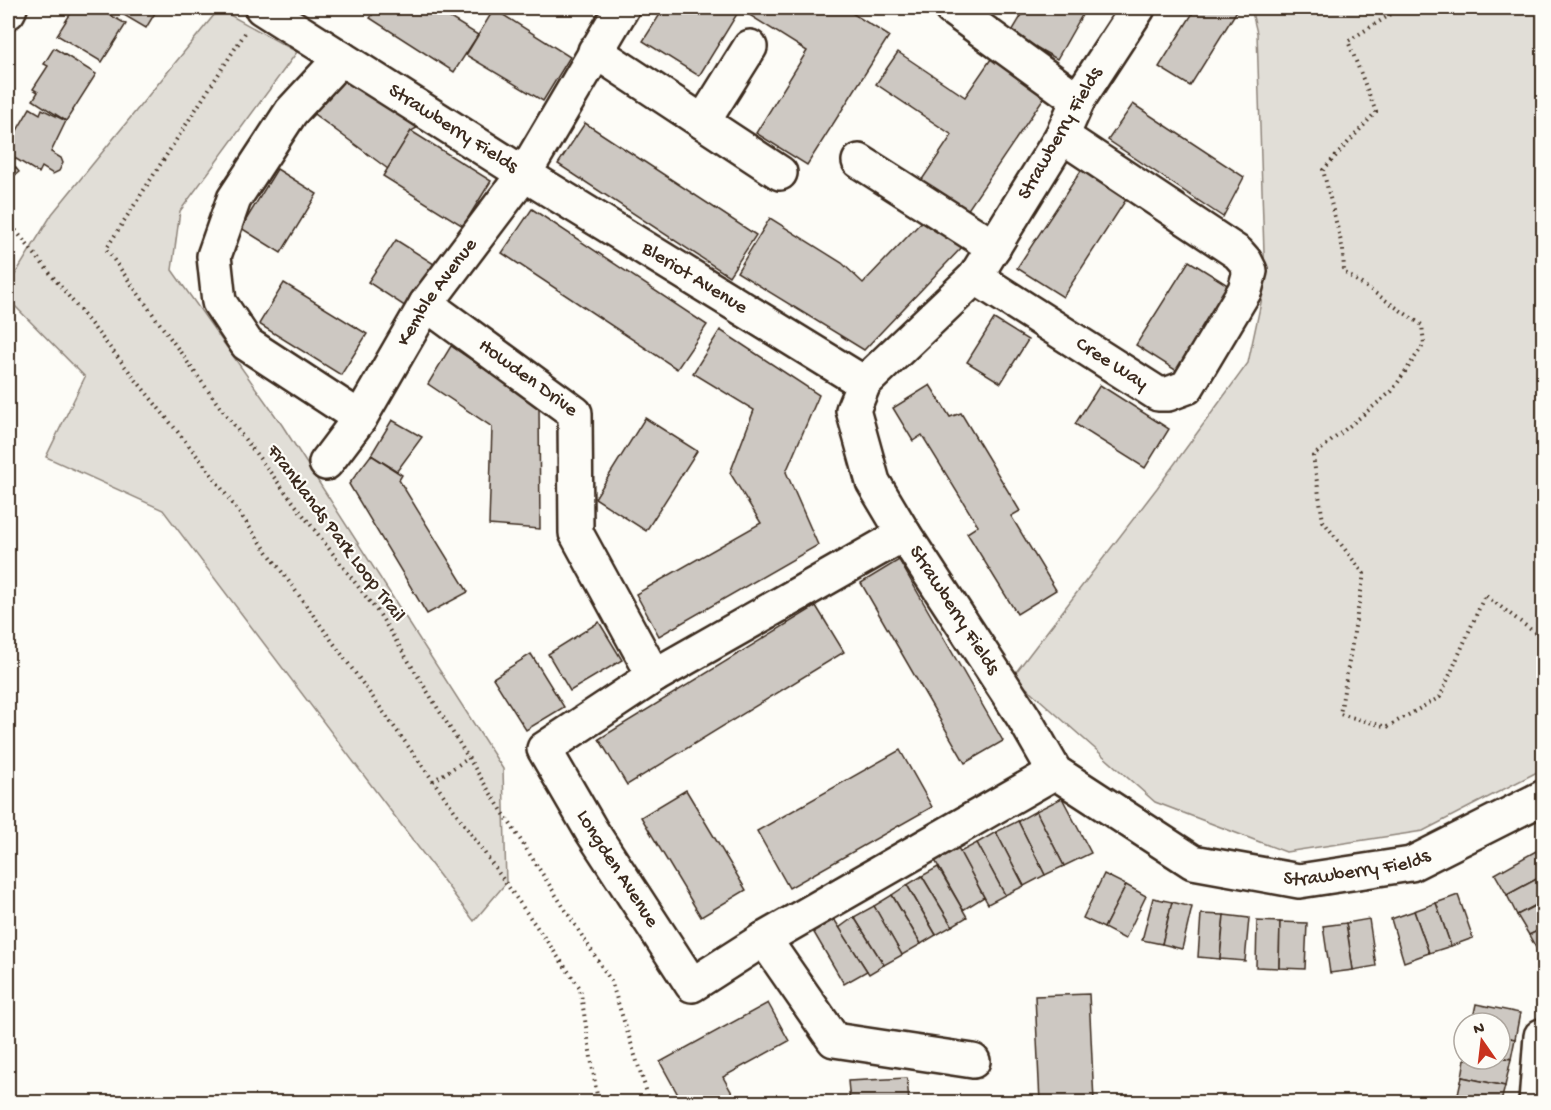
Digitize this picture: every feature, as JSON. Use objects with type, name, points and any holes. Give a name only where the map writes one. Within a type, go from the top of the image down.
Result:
[{"type":"street","points":[[8,12],[10,8]]},
{"type":"street","name":"Strawberry Fields","points":[[256,18],[341,57],[524,174],[622,8]]},
{"type":"street","points":[[951,8],[1078,99]]},
{"type":"street","name":"Strawberry Fields","points":[[1138,8],[1078,99],[1062,136],[975,277],[864,383],[854,410],[873,482],[904,534],[1024,718],[1054,772],[1193,862],[1299,881],[1411,864],[1543,798]]},
{"type":"street","points":[[703,122],[750,48]]},
{"type":"street","points":[[596,51],[780,173]]},
{"type":"street","points":[[341,57],[291,112],[234,199],[214,256],[219,302],[247,344],[360,418]]},
{"type":"street","name":"Cree Way","points":[[975,277],[1158,394],[1168,394],[1187,387],[1245,291],[1250,272],[1245,261],[1238,253],[1062,136]]},
{"type":"street","points":[[859,161],[994,247]]},
{"type":"street","name":"Kemble Avenue","points":[[326,463],[360,418],[426,304],[524,174]]},
{"type":"street","name":"Bleriot Avenue","points":[[524,174],[864,383]]},
{"type":"street","name":"Howden Drive","points":[[426,304],[575,413],[576,533],[654,676]]},
{"type":"street","name":"Longden Avenue","points":[[904,534],[654,676],[544,749],[591,830],[692,985],[764,939],[1054,772]]},
{"type":"street","points":[[764,939],[834,1040],[973,1061]]},
{"type":"street","points":[[1536,1102],[1541,1036],[1544,1035]]},
{"type":"path","points":[[1401,8],[1348,41],[1376,112],[1323,170],[1343,250],[1344,272],[1422,325],[1424,344],[1392,391],[1313,456],[1323,521],[1364,574],[1340,714],[1386,727],[1440,697],[1485,595],[1538,635],[1544,635]]},
{"type":"path","name":"Franklands Park Loop Trail","points":[[256,18],[106,249],[217,403],[380,615],[611,981],[650,1102]]},
{"type":"path","points":[[8,221],[206,467],[580,988],[598,1102]]},
{"type":"path","points":[[433,781],[469,758]]},
{"type":"shaded area","points":[[1251,8],[1543,8],[1543,769],[1423,831],[1286,852],[1155,802],[1013,676],[1157,488],[1248,363],[1265,284],[1257,33]]},
{"type":"shaded area","points":[[219,9],[297,52],[180,211],[172,270],[282,425],[503,769],[506,883],[474,921],[163,510],[46,457],[85,377],[8,299],[8,286],[52,214]]},
{"type":"building","points":[[64,8],[98,8],[126,24],[102,62],[57,35],[71,13]]},
{"type":"building","points":[[112,8],[158,8],[146,28]]},
{"type":"building","points":[[377,8],[434,8],[478,35],[454,72],[370,18]]},
{"type":"building","points":[[664,8],[844,8],[889,36],[807,165],[756,133],[807,51],[740,9],[699,76],[643,41]]},
{"type":"building","points":[[1026,8],[1043,8],[1050,11],[1052,8],[1086,8],[1057,59],[1011,33]]},
{"type":"building","points":[[1196,8],[1238,9],[1190,86],[1159,67]]},
{"type":"building","points":[[494,9],[570,57],[543,101],[466,55]]},
{"type":"building","points":[[54,48],[96,74],[66,121],[33,100],[38,92],[33,89],[48,66],[44,64]]},
{"type":"building","points":[[898,52],[965,97],[993,56],[1047,93],[965,214],[919,184],[952,135],[876,84]]},
{"type":"building","points":[[343,74],[417,128],[411,131],[388,169],[314,114]]},
{"type":"building","points":[[1133,104],[1244,177],[1223,217],[1108,140]]},
{"type":"building","points":[[30,108],[40,114],[42,109],[66,121],[51,152],[61,158],[63,163],[59,171],[53,174],[42,167],[39,173],[8,154],[8,146]]},
{"type":"building","points":[[585,123],[756,235],[729,276],[558,164]]},
{"type":"building","points":[[411,131],[491,181],[463,226],[383,176]]},
{"type":"building","points":[[8,158],[19,172],[8,181]]},
{"type":"building","points":[[1084,166],[1129,195],[1063,297],[1017,268]]},
{"type":"building","points":[[277,169],[317,194],[281,253],[241,228]]},
{"type":"building","points":[[532,209],[707,325],[677,369],[502,253]]},
{"type":"building","points":[[930,213],[964,245],[864,350],[737,272],[770,218],[842,263],[863,283]]},
{"type":"building","points":[[396,240],[434,264],[406,307],[368,282]]},
{"type":"building","points":[[1189,261],[1234,289],[1180,373],[1136,345]]},
{"type":"building","points":[[284,283],[367,334],[341,375],[259,324]]},
{"type":"building","points":[[994,319],[1028,340],[1001,383],[967,362]]},
{"type":"building","points":[[720,330],[819,395],[786,472],[818,545],[659,636],[636,594],[761,523],[730,473],[754,410],[693,373]]},
{"type":"building","points":[[451,346],[539,406],[540,529],[489,525],[492,427],[428,384]]},
{"type":"building","points":[[930,385],[950,417],[961,413],[1020,511],[1011,516],[1056,590],[1017,614],[967,533],[978,526],[922,435],[913,441],[893,408]]},
{"type":"building","points":[[1100,385],[1169,429],[1145,468],[1075,424]]},
{"type":"building","points":[[645,418],[697,451],[646,531],[595,498]]},
{"type":"building","points":[[392,420],[422,437],[397,471],[371,455]]},
{"type":"building","points":[[371,455],[402,475],[399,480],[468,592],[427,614],[349,484]]},
{"type":"building","points":[[899,560],[1003,741],[965,763],[861,583]]},
{"type":"building","points":[[816,606],[844,652],[627,785],[599,739]]},
{"type":"building","points":[[599,622],[622,660],[570,691],[548,654]]},
{"type":"building","points":[[531,654],[564,707],[526,730],[493,678]]},
{"type":"building","points":[[900,750],[932,807],[789,888],[757,831]]},
{"type":"building","points":[[686,790],[746,890],[701,917],[641,817]]},
{"type":"building","points":[[1062,798],[1091,853],[1064,866],[1036,811]]},
{"type":"building","points":[[1036,811],[1064,866],[1045,875],[1018,821]]},
{"type":"building","points":[[1018,821],[1045,875],[1024,886],[996,832]]},
{"type":"building","points":[[996,832],[1024,886],[1005,895],[977,843]]},
{"type":"building","points":[[955,842],[984,897],[963,910],[932,855]]},
{"type":"building","points":[[977,843],[1005,895],[988,904],[960,852]]},
{"type":"building","points":[[1536,851],[1544,865],[1544,875],[1507,895],[1495,874]]},
{"type":"building","points":[[938,867],[967,917],[952,926],[922,876]]},
{"type":"building","points":[[1104,874],[1126,885],[1104,928],[1083,918]]},
{"type":"building","points":[[1544,875],[1544,901],[1517,915],[1507,895]]},
{"type":"building","points":[[922,876],[952,926],[936,935],[907,885]]},
{"type":"building","points":[[907,885],[936,935],[921,944],[892,895]]},
{"type":"building","points":[[1126,885],[1146,896],[1125,939],[1104,928]]},
{"type":"building","points":[[892,895],[921,944],[902,955],[874,906]]},
{"type":"building","points":[[1458,895],[1473,938],[1451,946],[1436,903]]},
{"type":"building","points":[[1153,898],[1172,902],[1162,944],[1142,940]]},
{"type":"building","points":[[1544,901],[1544,928],[1529,935],[1517,915]]},
{"type":"building","points":[[1172,902],[1192,907],[1182,949],[1162,944]]},
{"type":"building","points":[[1436,903],[1451,946],[1429,953],[1414,911]]},
{"type":"building","points":[[874,906],[902,955],[884,965],[854,917]]},
{"type":"building","points":[[1414,911],[1429,953],[1404,962],[1391,919]]},
{"type":"building","points":[[1201,914],[1224,915],[1220,959],[1198,957]]},
{"type":"building","points":[[1224,915],[1249,918],[1245,961],[1220,959]]},
{"type":"building","points":[[854,917],[884,965],[869,974],[839,928]]},
{"type":"building","points":[[834,919],[867,971],[844,984],[813,931]]},
{"type":"building","points":[[1369,919],[1376,966],[1353,970],[1346,923]]},
{"type":"building","points":[[1257,921],[1280,922],[1279,968],[1256,967]]},
{"type":"building","points":[[1280,922],[1307,923],[1305,969],[1279,968]]},
{"type":"building","points":[[1346,923],[1353,970],[1330,973],[1323,926]]},
{"type":"building","points":[[1544,928],[1544,954],[1540,955],[1529,935]]},
{"type":"building","points":[[1089,994],[1094,1102],[1040,1102],[1035,996]]},
{"type":"building","points":[[768,1003],[789,1041],[723,1077],[737,1102],[682,1102],[660,1062]]},
{"type":"building","points":[[1476,1004],[1510,1011],[1475,1011]]},
{"type":"building","points":[[1512,1011],[1520,1013],[1515,1039],[1512,1038]]},
{"type":"building","points":[[1512,1038],[1515,1039],[1512,1054]]},
{"type":"building","points":[[1463,1071],[1508,1071],[1505,1086],[1462,1077]]},
{"type":"building","points":[[1462,1077],[1505,1086],[1501,1102],[1471,1102],[1457,1099]]},
{"type":"building","points":[[907,1078],[909,1102],[850,1102],[848,1081]]}]
